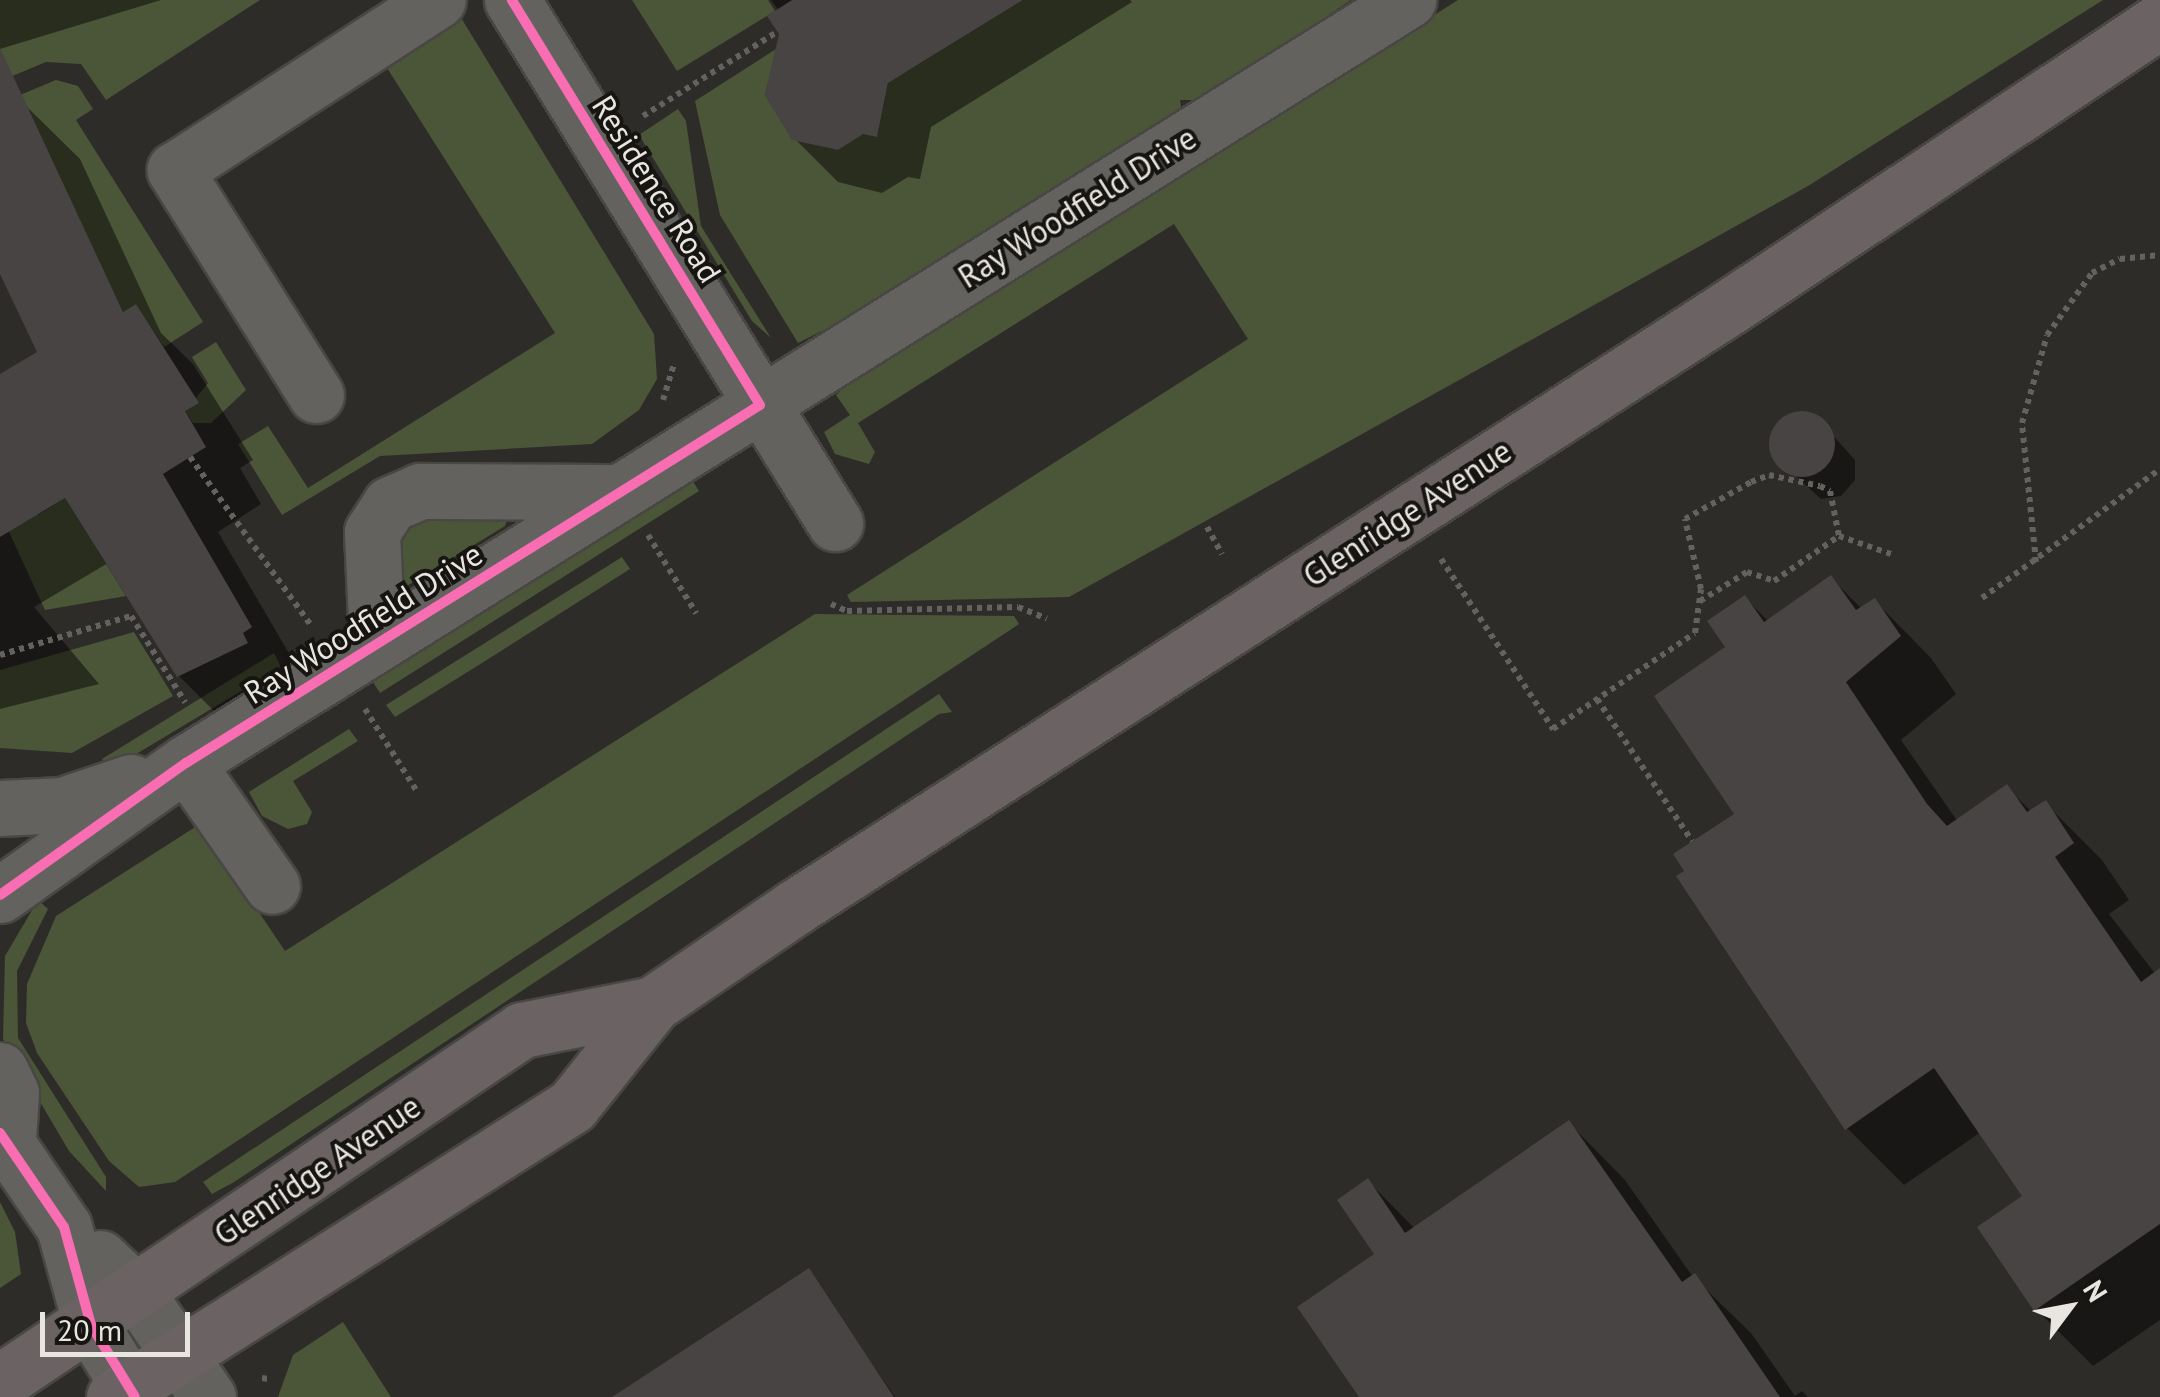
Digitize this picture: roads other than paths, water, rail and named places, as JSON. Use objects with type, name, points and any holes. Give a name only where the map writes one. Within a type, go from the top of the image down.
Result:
[{"type":"main road","name":"Glenridge Avenue","points":[[126,1394],[195,1378],[572,1106],[653,1004],[1355,544],[1732,306],[2160,20]]},
{"type":"main road","name":"Glenridge Avenue","points":[[0,1382],[91,1325],[522,1030],[653,1004]]},
{"type":"street","points":[[316,396],[176,170],[438,0]]},
{"type":"street","name":"Residence Road","points":[[512,0],[835,523]]},
{"type":"street","name":"Ray Woodfield Drive","points":[[0,895],[186,762],[377,643],[634,514],[760,405],[1408,0]]},
{"type":"street","points":[[377,643],[372,532],[390,504],[420,491],[634,514]]},
{"type":"street","points":[[186,762],[272,886]]},
{"type":"street","name":"Ray Woodfield Drive","points":[[0,808],[62,805],[186,762]]},
{"type":"street","points":[[0,1070],[11,1093],[4,1136],[64,1227],[137,1293],[195,1378]]},
{"type":"street","points":[[64,1227],[91,1325],[126,1394]]}]
